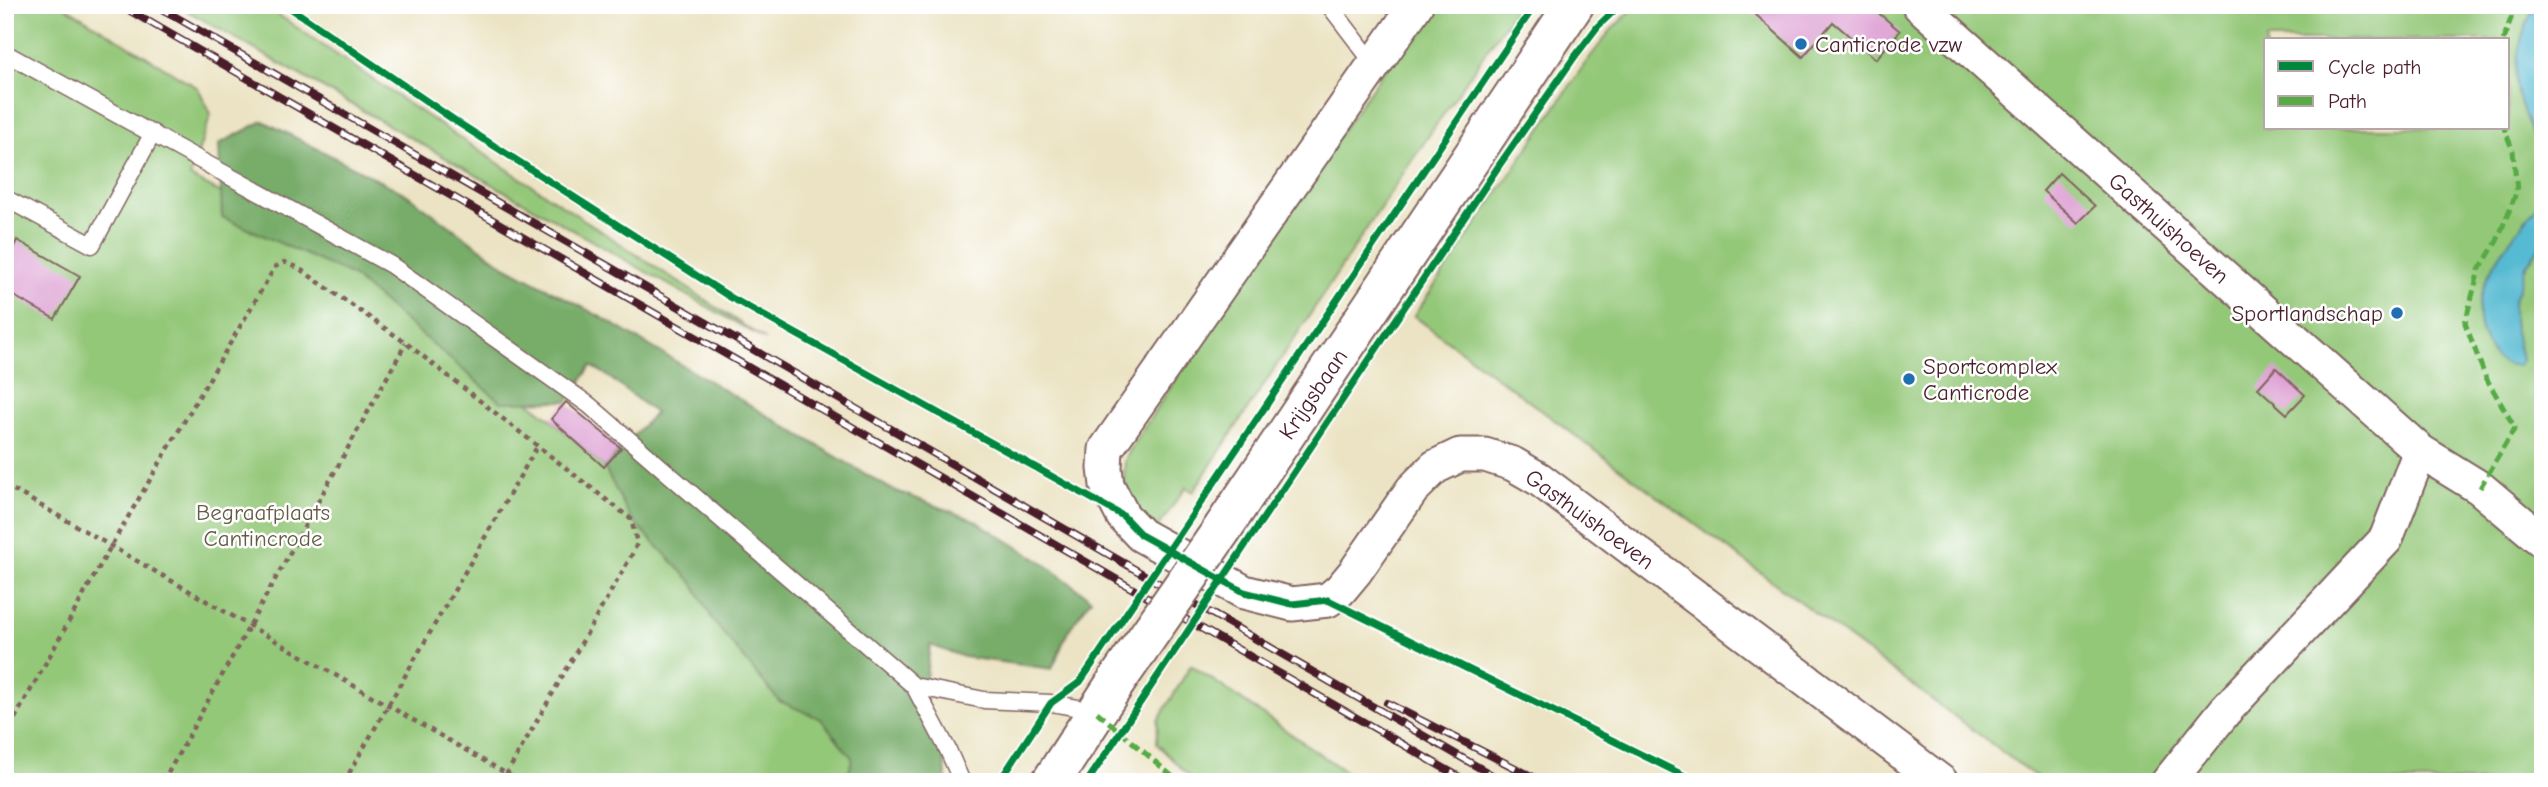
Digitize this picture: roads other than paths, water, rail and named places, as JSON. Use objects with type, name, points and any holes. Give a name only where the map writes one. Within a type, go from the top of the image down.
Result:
[{"type":"main road","name":"Krijgsbaan","points":[[1051,782],[1574,5]]},
{"type":"street","points":[[1374,64],[1416,5]]},
{"type":"street","name":"Gasthuishoeven","points":[[1919,5],[2420,452],[2480,488],[2543,541]]},
{"type":"street","name":"Gasthuishoeven","points":[[1374,64],[1107,449],[1107,485],[1123,516],[1141,535],[1244,592],[1292,604],[1328,600],[1355,572],[1412,490],[1435,467],[1460,455],[1485,455],[1513,464],[1539,479],[1941,782]]},
{"type":"street","points":[[2168,782],[2225,711],[2386,540],[2420,452]]},
{"type":"lane","points":[[1329,5],[1374,64]]},
{"type":"lane","points":[[5,52],[391,265],[589,405],[914,686],[962,782]]},
{"type":"lane","points":[[5,198],[92,245],[153,133]]},
{"type":"lane","points":[[914,686],[984,700],[1051,703],[1097,712]]},
{"type":"water","points":[[2536,5],[2543,5],[2543,71],[2540,83],[2543,99],[2543,160],[2522,107],[2516,79],[2520,45]]},
{"type":"water","points":[[2543,184],[2543,242],[2526,266],[2513,303],[2513,322],[2521,360],[2519,366],[2501,362],[2489,348],[2481,332],[2480,300],[2501,253],[2538,205]]},
{"type":"railway","points":[[120,5],[1468,782]]},
{"type":"railway","points":[[155,5],[1504,782]]},
{"type":"railway","points":[[1387,703],[1543,782]]},
{"type":"place","name":"Canticrode vzw","points":[[1801,44]]},
{"type":"place","name":"Sportlandschap","points":[[2397,313]]},
{"type":"place","name":"Sportcomplex Canticrode","points":[[1909,379]]},
{"type":"park label","name":"Begraafplaats Cantincrode","points":[[263,525]]}]
